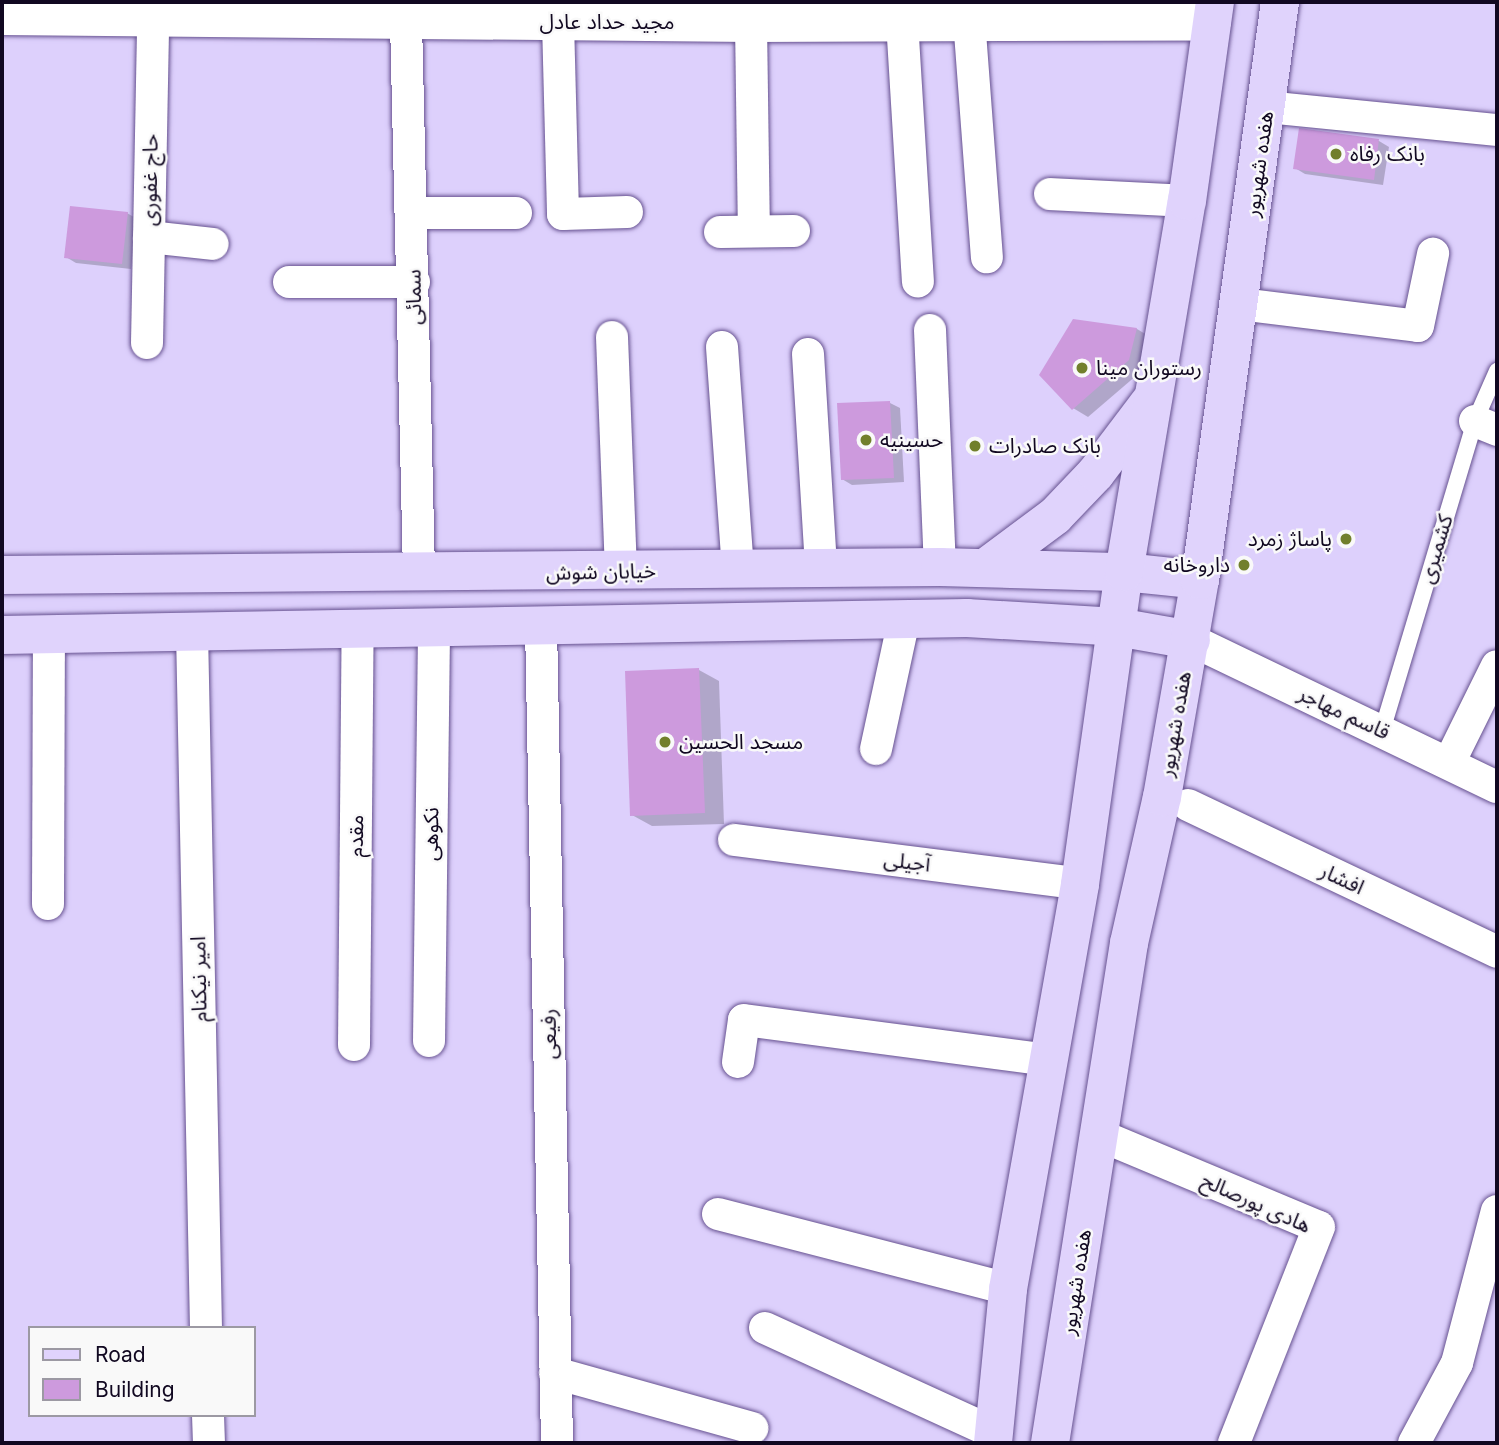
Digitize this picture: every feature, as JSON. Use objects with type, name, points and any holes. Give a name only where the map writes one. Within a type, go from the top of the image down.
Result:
[{"type":"main road","name":"هفده شهریور","points":[[1050,1443],[1129,943],[1162,797],[1191,640],[1240,304],[1280,2]]},
{"type":"main road","points":[[993,1438],[1008,1289],[1080,884],[1124,572],[1187,201],[1214,11]]},
{"type":"main road","points":[[985,568],[1029,537],[1076,494],[1156,393]]},
{"type":"main road","name":"خیابان شوش","points":[[2,575],[419,574],[940,567],[1124,572],[1200,580]]},
{"type":"main road","points":[[2,635],[904,619],[1116,627],[1191,640]]},
{"type":"street","name":"مجید حداد عادل","points":[[2,16],[93,10],[153,17],[276,10],[558,22],[751,23],[1214,11]]},
{"type":"street","name":"سمائی","points":[[387,13],[411,213],[419,574]]},
{"type":"street","name":"حاج غفوری","points":[[147,344],[153,17]]},
{"type":"street","points":[[968,19],[987,257]]},
{"type":"street","points":[[902,20],[918,282]]},
{"type":"street","points":[[558,22],[563,214],[627,212]]},
{"type":"street","points":[[751,23],[754,231]]},
{"type":"street","points":[[1266,107],[1497,130]]},
{"type":"street","points":[[1051,194],[1187,201]]},
{"type":"street","points":[[411,213],[516,213]]},
{"type":"street","points":[[720,232],[794,231]]},
{"type":"street","points":[[149,237],[213,244]]},
{"type":"street","points":[[1240,304],[1418,326],[1433,254]]},
{"type":"street","points":[[289,282],[414,282]]},
{"type":"street","points":[[930,330],[940,567]]},
{"type":"street","points":[[612,337],[621,572]]},
{"type":"street","points":[[722,347],[738,570]]},
{"type":"street","points":[[807,354],[821,569]]},
{"type":"street","points":[[876,749],[904,619]]},
{"type":"street","name":"رفیعی","points":[[541,625],[557,1443]]},
{"type":"street","name":"نکوهی","points":[[429,1041],[434,627]]},
{"type":"street","name":"مقدم","points":[[354,1045],[358,628]]},
{"type":"street","name":"امیر نیکنام","points":[[192,631],[206,1326]]},
{"type":"street","points":[[48,904],[49,635]]},
{"type":"street","name":"قاسم مهاجر","points":[[1191,640],[1497,787]]},
{"type":"street","points":[[1449,764],[1497,666]]},
{"type":"street","name":"افشار","points":[[1188,805],[1497,952]]},
{"type":"street","name":"آجیلی","points":[[734,840],[1080,884]]},
{"type":"street","points":[[738,1062],[744,1020],[1049,1060]]},
{"type":"street","name":"هادی پورصالح","points":[[1099,1135],[1319,1227],[1234,1443]]},
{"type":"street","points":[[1414,1443],[1457,1363],[1497,1211]]},
{"type":"street","points":[[718,1214],[1008,1289]]},
{"type":"street","points":[[765,1328],[993,1438]]},
{"type":"street","points":[[555,1373],[752,1428]]},
{"type":"street","points":[[208,1417],[209,1443]]},
{"type":"lane","name":"کشمیری","points":[[1382,731],[1486,425],[1497,370]]},
{"type":"building","name":"بانک رفاه","points":[[1299,128],[1379,139],[1374,180],[1293,169]]},
{"type":"building","points":[[70,206],[128,212],[122,264],[64,258]]},
{"type":"building","name":"رستوران مینا","points":[[1073,319],[1137,328],[1129,360],[1072,410],[1039,375]]},
{"type":"building","name":"حسینیه","points":[[890,401],[894,478],[841,480],[837,403]]},
{"type":"building","name":"مسجد الحسین","points":[[699,668],[705,813],[630,816],[625,671]]},
{"type":"place","name":"بانک رفاه","points":[[1336,154]]},
{"type":"place","name":"رستوران مینا","points":[[1082,368]]},
{"type":"place","name":"حسینیه","points":[[866,440]]},
{"type":"place","name":"بانک صادرات","points":[[975,446]]},
{"type":"place","name":"پاساژ زمرد","points":[[1346,539]]},
{"type":"place","name":"داروخانه","points":[[1244,565]]},
{"type":"place","name":"مسجد الحسین","points":[[665,742]]}]
